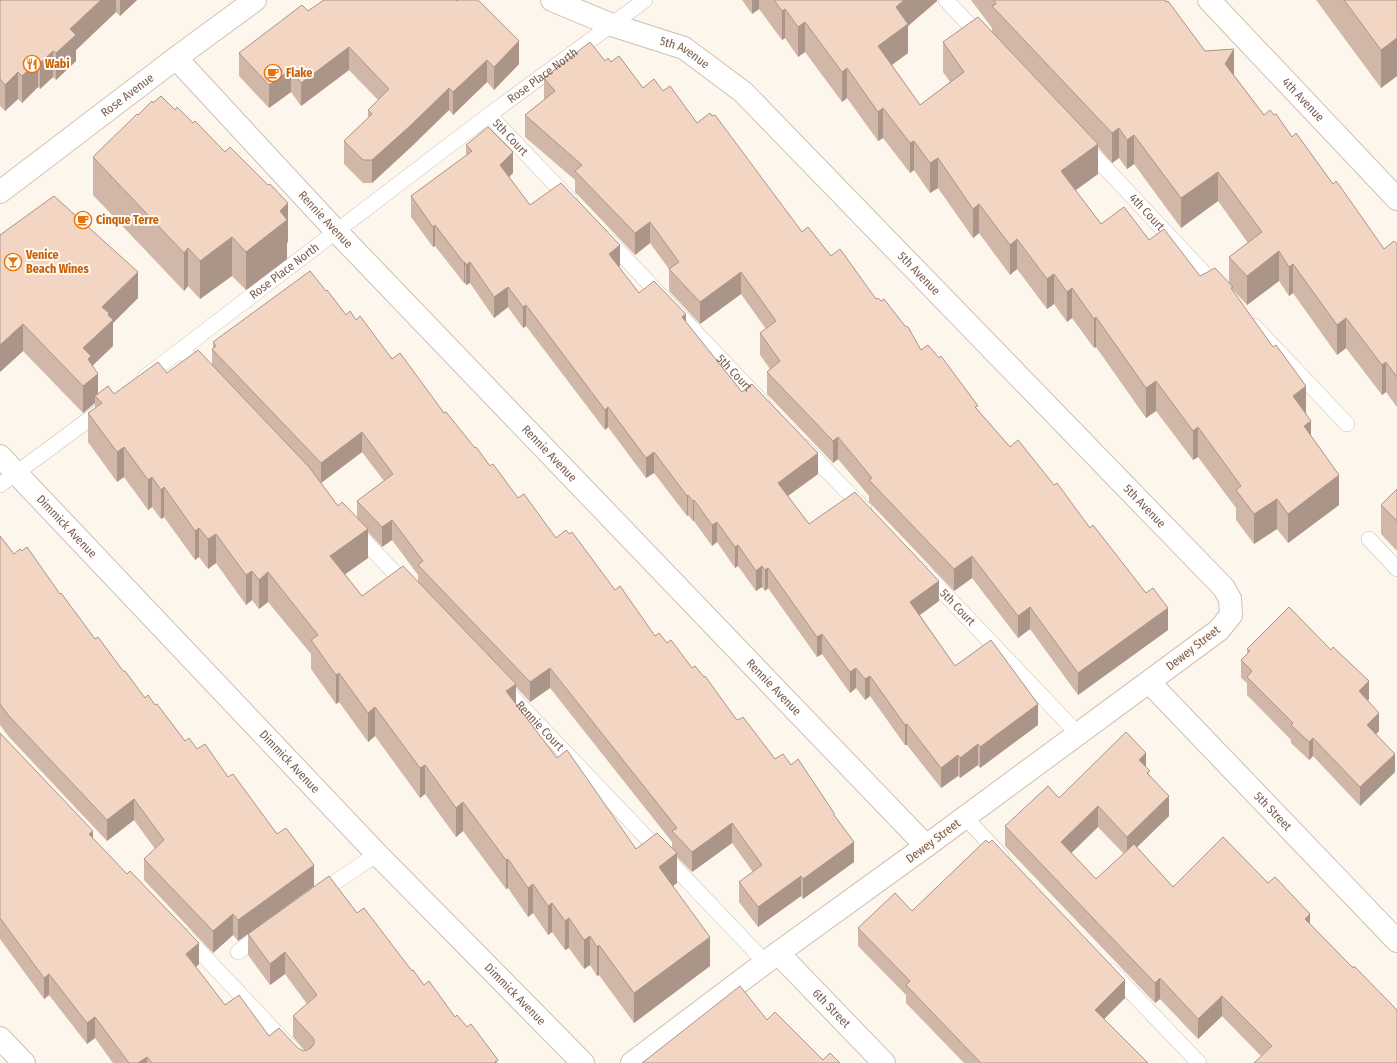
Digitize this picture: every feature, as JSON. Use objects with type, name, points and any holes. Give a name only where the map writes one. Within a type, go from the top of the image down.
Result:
[{"type":"street","name":"Rose Avenue","points":[[1,190],[255,0]]},
{"type":"street","name":"5th Avenue","points":[[552,0],[612,25],[684,48],[743,92],[1224,588],[1230,599],[1231,615]]},
{"type":"street","name":"4th Avenue","points":[[1210,0],[1397,199]]},
{"type":"street","name":"Rennie Avenue","points":[[176,58],[336,231],[926,846]]},
{"type":"street","name":"Dimmick Avenue","points":[[0,456],[8,479],[583,1063]]},
{"type":"street","name":"Dewey Street","points":[[632,1063],[772,958],[1219,630],[1231,615]]},
{"type":"street","name":"5th Street","points":[[1149,682],[1397,941]]},
{"type":"street","name":"6th Street","points":[[772,958],[884,1063]]},
{"type":"street","points":[[0,1038],[24,1063]]},
{"type":"lane","name":"Rose Place North","points":[[133,386],[489,115],[645,0]]},
{"type":"lane","points":[[946,0],[990,46]]},
{"type":"lane","name":"5th Court","points":[[489,115],[577,208]]},
{"type":"lane","name":"4th Court","points":[[1072,134],[1226,296]]},
{"type":"lane","name":"5th Court","points":[[594,225],[770,410]]},
{"type":"lane","points":[[1242,313],[1347,424]]},
{"type":"lane","points":[[182,350],[215,384]]},
{"type":"lane","points":[[8,479],[114,400]]},
{"type":"lane","points":[[797,439],[874,520]]},
{"type":"lane","points":[[347,523],[419,598]]},
{"type":"lane","points":[[1369,539],[1397,569]]},
{"type":"lane","name":"5th Court","points":[[918,566],[1078,734]]},
{"type":"lane","name":"Rennie Court","points":[[491,674],[772,958]]},
{"type":"lane","points":[[965,817],[1014,868]]},
{"type":"lane","points":[[309,900],[377,854]]},
{"type":"lane","points":[[238,952],[275,924]]},
{"type":"lane","points":[[174,925],[305,1063]]},
{"type":"lane","points":[[1101,960],[1199,1063]]},
{"type":"building","points":[[0,0],[101,0],[70,29],[76,35],[56,53],[53,51],[40,63],[38,61],[22,76],[18,72],[5,85],[0,79]]},
{"type":"building","points":[[324,0],[478,0],[519,41],[494,67],[487,60],[453,92],[449,88],[372,160],[363,160],[344,141],[372,114],[368,110],[389,89],[349,47],[301,83],[291,69],[269,85],[239,53],[302,5],[308,11]]},
{"type":"building","points":[[774,0],[904,0],[896,7],[908,24],[878,46],[920,105],[964,72],[943,42],[978,17],[1098,144],[1061,171],[1101,224],[1124,207],[1149,240],[1164,229],[1200,276],[1215,268],[1233,287],[1231,288],[1273,347],[1276,345],[1306,386],[1293,396],[1311,421],[1304,426],[1339,475],[1288,514],[1277,499],[1254,514],[1236,490],[1241,486],[1198,427],[1193,431],[1156,381],[1146,388],[1096,317],[1094,319],[1072,288],[1067,292],[1054,274],[1047,279],[1017,239],[1010,245],[979,204],[973,209],[938,158],[930,163],[914,141],[910,143],[883,108],[878,112],[847,68],[842,72],[805,22],[798,27],[785,9],[782,11]]},
{"type":"building","points":[[994,0],[1165,0],[1166,2],[1168,1],[1205,51],[1234,49],[1225,64],[1264,115],[1270,110],[1274,115],[1276,114],[1292,137],[1296,133],[1333,184],[1336,181],[1384,249],[1394,241],[1397,244],[1397,377],[1386,362],[1382,365],[1346,318],[1337,325],[1293,264],[1289,267],[1279,251],[1247,276],[1229,257],[1262,232],[1218,172],[1181,198],[1134,135],[1127,140],[1119,128],[1112,133],[992,6],[996,4]]},
{"type":"building","points":[[1344,0],[1397,0],[1397,38],[1381,50]]},
{"type":"building","points":[[590,42],[605,61],[608,58],[611,62],[619,56],[643,88],[654,79],[663,91],[670,86],[697,123],[710,113],[712,116],[715,115],[802,232],[808,227],[831,256],[840,249],[876,299],[878,298],[881,301],[884,299],[905,326],[908,327],[921,350],[928,345],[939,358],[941,356],[978,406],[975,407],[1010,447],[1018,440],[1054,485],[1057,483],[1090,528],[1093,525],[1146,593],[1153,588],[1168,608],[1078,673],[1030,607],[1018,616],[972,556],[954,569],[869,480],[872,478],[838,437],[833,441],[767,372],[780,361],[760,333],[776,321],[741,272],[700,302],[669,269],[679,262],[650,222],[635,233],[575,171],[582,165],[525,115],[555,91],[544,78]]},
{"type":"building","points":[[161,96],[175,110],[177,107],[193,123],[195,121],[225,152],[230,147],[288,203],[280,211],[287,220],[246,252],[232,237],[200,261],[188,248],[184,253],[93,157],[137,114],[138,115],[152,101],[153,103]]},
{"type":"building","points":[[488,127],[513,152],[500,165],[530,205],[561,183],[620,245],[609,254],[639,293],[654,281],[686,314],[682,317],[742,392],[752,384],[818,453],[778,483],[809,524],[855,492],[939,581],[910,602],[955,666],[991,640],[1038,704],[980,747],[978,744],[960,758],[958,755],[941,768],[907,724],[905,725],[870,676],[865,679],[856,668],[850,672],[822,634],[817,637],[768,568],[765,570],[762,566],[756,571],[738,545],[735,547],[717,522],[712,525],[694,500],[693,501],[688,495],[687,496],[654,452],[646,458],[608,407],[605,410],[526,305],[523,307],[508,287],[494,297],[470,262],[466,265],[465,262],[464,263],[435,225],[433,227],[411,196],[472,151],[466,145]]},
{"type":"building","points":[[54,196],[138,272],[102,307],[109,313],[108,315],[113,320],[83,348],[91,356],[88,359],[98,374],[83,386],[23,324],[0,345],[0,235]]},
{"type":"building","points":[[310,271],[346,315],[350,311],[356,320],[360,316],[392,359],[400,353],[444,413],[446,412],[490,466],[493,464],[518,498],[524,494],[556,538],[566,530],[569,534],[572,532],[615,590],[620,586],[655,636],[659,633],[667,643],[671,640],[692,668],[695,666],[704,677],[705,676],[736,719],[738,720],[743,717],[775,759],[783,754],[791,765],[798,759],[834,815],[854,842],[803,879],[801,876],[758,907],[739,882],[762,865],[732,823],[692,852],[672,831],[677,828],[550,668],[530,682],[418,565],[423,561],[392,520],[382,527],[357,501],[393,474],[362,432],[321,463],[212,349],[216,346],[213,342]]},
{"type":"building","points":[[198,350],[309,467],[338,506],[342,502],[368,529],[330,556],[362,596],[403,566],[516,684],[506,691],[557,758],[567,750],[636,849],[657,833],[677,853],[659,867],[710,937],[634,993],[599,945],[597,947],[590,936],[584,940],[569,918],[565,921],[552,903],[548,906],[533,884],[528,888],[508,859],[506,860],[463,802],[456,808],[425,765],[420,768],[375,707],[368,713],[339,673],[336,675],[311,640],[318,635],[268,572],[259,580],[252,571],[246,575],[216,534],[208,539],[199,528],[195,531],[164,487],[161,490],[152,477],[148,480],[124,447],[117,452],[88,413],[102,403],[95,396],[108,386],[114,394],[158,362],[167,373]]},
{"type":"building","points":[[1397,489],[1397,521],[1381,505]]},
{"type":"building","points":[[0,536],[14,554],[20,549],[22,551],[27,547],[60,594],[61,593],[95,639],[98,637],[145,698],[148,695],[155,705],[157,704],[185,741],[189,738],[197,749],[205,744],[228,777],[233,774],[277,834],[286,828],[314,865],[238,920],[233,914],[213,931],[144,859],[164,840],[134,799],[107,820],[9,716],[0,704]]},
{"type":"building","points":[[1289,607],[1331,650],[1333,647],[1369,681],[1359,691],[1379,713],[1367,725],[1395,754],[1360,787],[1313,738],[1309,742],[1291,725],[1293,723],[1247,677],[1252,671],[1241,660],[1250,651],[1247,649]]},
{"type":"building","points":[[1126,732],[1146,753],[1139,760],[1150,771],[1147,773],[1169,796],[1127,837],[1098,806],[1061,842],[1096,879],[1134,844],[1173,887],[1223,837],[1268,883],[1275,877],[1310,914],[1305,919],[1397,1010],[1397,1063],[1254,1063],[1272,1046],[1222,996],[1198,1019],[1160,978],[1155,983],[1005,826],[1048,786],[1059,798]]},
{"type":"building","points":[[0,733],[93,831],[89,834],[127,874],[130,871],[199,943],[186,954],[225,1005],[239,995],[269,1036],[279,1028],[298,1048],[303,1051],[311,1048],[314,1044],[314,1039],[293,1016],[317,995],[285,952],[270,964],[248,934],[329,876],[357,913],[364,908],[424,985],[429,981],[455,1017],[457,1015],[467,1027],[471,1024],[498,1060],[495,1062],[496,1063],[152,1063],[147,1057],[138,1063],[129,1063],[95,1017],[87,1023],[49,974],[44,978],[0,918]]},
{"type":"building","points":[[986,840],[989,843],[992,840],[1125,980],[1095,1010],[1148,1063],[981,1063],[906,985],[910,981],[858,928],[895,893],[912,911]]},
{"type":"building","points":[[740,986],[767,1020],[775,1012],[823,1060],[830,1053],[840,1063],[642,1063]]},
{"type":"place","name":"Wabi","points":[[32,64]]},
{"type":"place","name":"Flake","points":[[273,73]]},
{"type":"place","name":"Cinque Terre","points":[[83,220]]},
{"type":"place","name":"Venice Beach Wines","points":[[13,262]]}]
